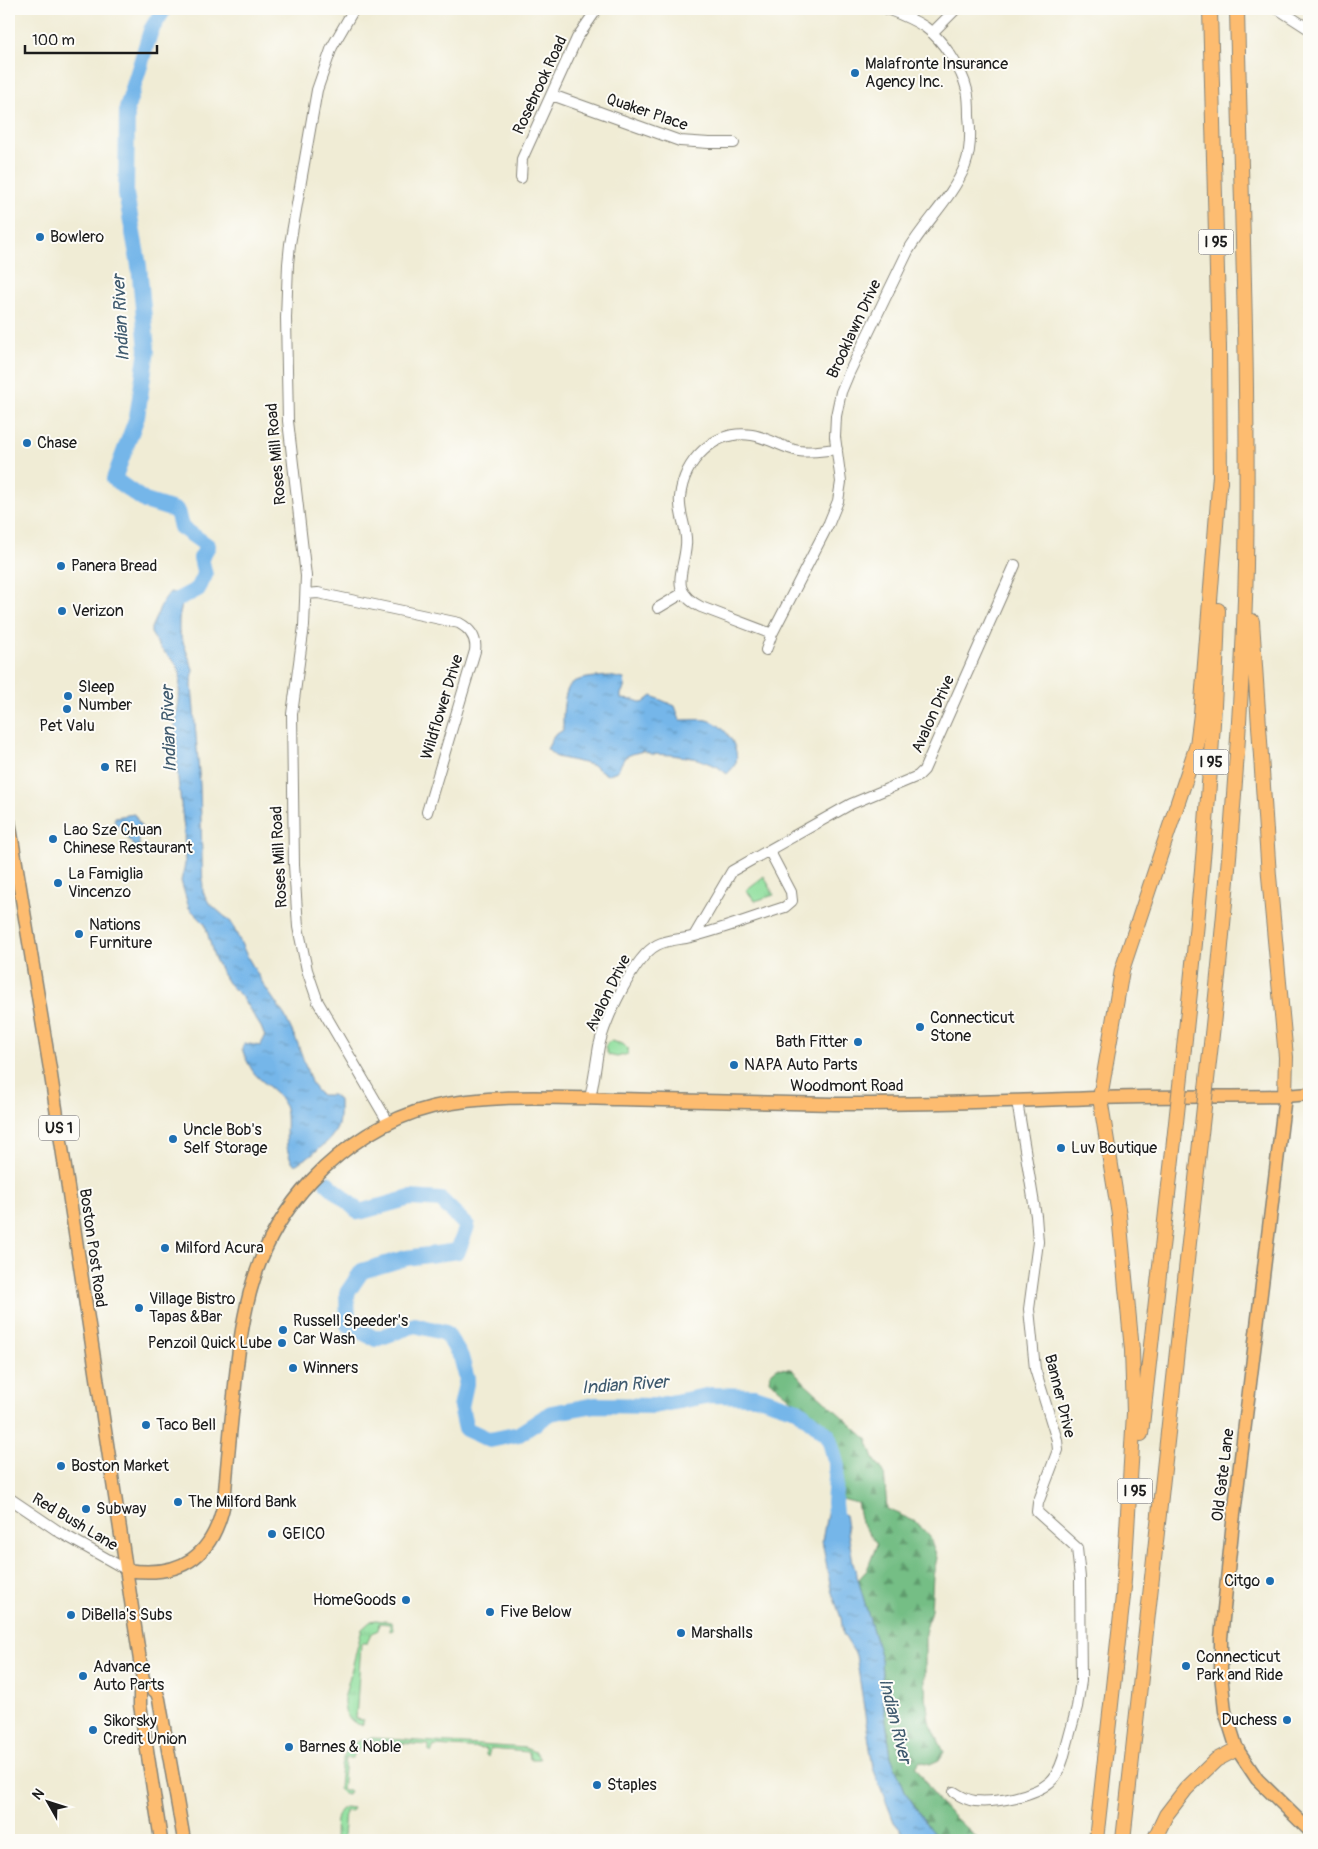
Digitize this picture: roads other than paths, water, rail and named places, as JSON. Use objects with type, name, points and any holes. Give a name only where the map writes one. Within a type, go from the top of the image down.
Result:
[{"type":"highway","name":"I 95","points":[[1096,1840],[1184,1048],[1211,764],[1217,635],[1220,475],[1219,338],[1210,9]]},
{"type":"highway","name":"I 95","points":[[1123,1840],[1211,1044],[1227,890],[1237,762],[1243,658],[1246,537],[1245,368],[1237,9]]},
{"type":"highway","points":[[1123,1596],[1134,1412],[1132,1350],[1119,1214],[1100,1098],[1122,970],[1197,745],[1220,475]]},
{"type":"highway","points":[[1246,537],[1269,876],[1286,1057],[1285,1096]]},
{"type":"highway","points":[[1154,1840],[1166,1815],[1186,1789],[1216,1760],[1237,1750]]},
{"type":"main road","name":"Boston Post Road","points":[[9,821],[13,877],[50,1069],[127,1570],[143,1680],[140,1698],[161,1840]]},
{"type":"main road","name":"Woodmont Road","points":[[388,1122],[427,1108],[475,1100],[548,1097],[835,1104],[1309,1094]]},
{"type":"main road","name":"Old Gate Lane","points":[[1285,1096],[1221,1638],[1221,1675],[1225,1711],[1237,1750],[1257,1779],[1309,1830]]},
{"type":"main road","points":[[127,1570],[146,1573],[168,1570],[200,1553],[212,1538],[224,1503],[240,1334],[249,1293],[259,1264],[284,1216],[314,1178],[354,1144],[388,1122]]},
{"type":"main road","points":[[143,1680],[157,1693],[159,1699],[184,1840]]},
{"type":"main road","points":[[152,1777],[173,1774]]},
{"type":"street","name":"Roses Mill Road","points":[[354,9],[332,47],[317,90],[288,264],[286,318],[288,421],[306,576],[304,626],[292,714],[291,758],[294,864],[298,927],[307,970],[318,1002],[388,1122]]},
{"type":"street","name":"Rosebrook Road","points":[[521,178],[522,158],[577,38],[597,9]]},
{"type":"street","name":"Brooklawn Drive","points":[[766,650],[772,634],[835,510],[841,492],[835,436],[836,416],[841,392],[908,252],[917,236],[948,196],[961,175],[967,159],[970,128],[967,89],[956,65],[932,33],[914,20],[887,9]]},
{"type":"street","points":[[932,33],[956,9]]},
{"type":"street","points":[[1278,9],[1309,29]]},
{"type":"street","name":"Quaker Place","points":[[552,94],[680,141],[734,143]]},
{"type":"street","points":[[772,634],[702,607],[694,603],[683,593],[680,582],[686,539],[680,517],[680,496],[691,466],[705,448],[714,441],[725,437],[744,434],[766,439],[798,451],[810,452],[837,449]]},
{"type":"street","name":"Avalon Drive","points":[[694,936],[732,871],[852,803],[918,776],[924,770],[1015,565]]},
{"type":"street","name":"Wildflower Drive","points":[[306,594],[318,593],[459,623],[466,627],[473,635],[476,643],[475,651],[426,812]]},
{"type":"street","points":[[658,608],[683,593]]},
{"type":"street","name":"Avalon Drive","points":[[590,1098],[600,1044],[608,1022],[635,966],[645,954],[659,944],[694,936],[786,907],[792,901],[792,892],[769,850]]},
{"type":"street","name":"Banner Drive","points":[[954,1792],[974,1801],[989,1801],[1024,1794],[1043,1787],[1050,1782],[1064,1759],[1077,1707],[1081,1681],[1080,1578],[1077,1548],[1037,1512],[1038,1503],[1058,1450],[1058,1440],[1035,1369],[1029,1309],[1038,1242],[1036,1216],[1017,1101]]},
{"type":"street","name":"Red Bush Lane","points":[[9,1498],[60,1532],[127,1570]]},
{"type":"water","points":[[170,592],[181,594],[183,599],[179,631],[193,669],[192,686],[200,785],[203,892],[209,903],[231,922],[247,956],[285,1016],[315,1089],[321,1095],[333,1095],[339,1100],[339,1122],[334,1134],[319,1149],[295,1165],[288,1152],[286,1115],[283,1102],[254,1073],[242,1049],[244,1043],[260,1046],[265,1037],[261,1027],[241,996],[228,983],[222,973],[214,957],[205,924],[189,908],[181,881],[185,864],[184,829],[178,779],[175,726],[180,675],[176,664],[160,648],[151,633],[151,628],[163,601]]},
{"type":"water","points":[[609,676],[624,679],[625,686],[621,699],[643,703],[652,696],[675,706],[680,720],[707,720],[719,726],[733,742],[737,756],[734,767],[727,774],[718,767],[698,759],[651,754],[643,751],[625,757],[617,771],[607,775],[594,766],[556,757],[547,749],[554,736],[563,730],[565,697],[570,685],[582,679]]},
{"type":"water","points":[[134,814],[142,828],[139,830],[139,847],[134,846],[114,821],[115,817]]},
{"type":"water","points":[[828,1508],[845,1515],[853,1562],[881,1659],[884,1707],[891,1757],[906,1793],[929,1828],[940,1840],[909,1840],[894,1822],[873,1768],[856,1655],[843,1634],[841,1618],[831,1590],[822,1541]]},
{"type":"waterway","name":"Indian River","points":[[164,9],[151,30],[127,108],[126,194],[139,266],[147,350],[137,417],[114,479],[145,501],[177,511],[181,527],[208,546],[201,558],[205,575],[198,589],[173,602],[170,614]]},
{"type":"waterway","name":"Indian River","points":[[327,1183],[359,1212],[410,1198],[441,1200],[467,1226],[458,1251],[406,1258],[362,1271],[347,1293],[348,1325],[376,1339],[415,1325],[446,1333],[461,1357],[467,1379],[461,1407],[466,1429],[490,1440],[519,1434],[551,1413],[595,1405],[654,1406],[711,1395],[755,1396],[798,1410],[828,1435],[837,1466],[834,1503],[837,1533]]},
{"type":"place","name":"Malafronte Insurance Agency Inc.","points":[[855,73]]},
{"type":"place","name":"Bowlero","points":[[40,237]]},
{"type":"place","name":"Chase","points":[[27,443]]},
{"type":"place","name":"Panera Bread","points":[[61,566]]},
{"type":"place","name":"Verizon","points":[[62,611]]},
{"type":"place","name":"Sleep Number","points":[[68,696]]},
{"type":"place","name":"Pet Valu","points":[[67,709]]},
{"type":"place","name":"REI","points":[[105,767]]},
{"type":"place","name":"Lao Sze Chuan Chinese Restaurant","points":[[53,839]]},
{"type":"place","name":"La Famiglia Vincenzo","points":[[58,883]]},
{"type":"place","name":"Nations Furniture","points":[[79,934]]},
{"type":"place","name":"Connecticut Stone","points":[[920,1027]]},
{"type":"place","name":"Bath Fitter","points":[[858,1042]]},
{"type":"place","name":"NAPA Auto Parts","points":[[734,1065]]},
{"type":"place","name":"Uncle Bob's Self Storage","points":[[173,1139]]},
{"type":"place","name":"Luv Boutique","points":[[1061,1148]]},
{"type":"place","name":"Milford Acura","points":[[165,1248]]},
{"type":"place","name":"Village Bistro Tapas &Bar","points":[[139,1308]]},
{"type":"place","name":"Russell Speeder's Car Wash","points":[[283,1330]]},
{"type":"place","name":"Penzoil Quick Lube","points":[[282,1343]]},
{"type":"place","name":"Winners","points":[[293,1368]]},
{"type":"place","name":"Taco Bell","points":[[146,1425]]},
{"type":"place","name":"Boston Market","points":[[61,1466]]},
{"type":"place","name":"The Milford Bank","points":[[178,1502]]},
{"type":"place","name":"Subway","points":[[86,1509]]},
{"type":"place","name":"GEICO","points":[[272,1534]]},
{"type":"place","name":"Citgo","points":[[1270,1581]]},
{"type":"place","name":"HomeGoods","points":[[406,1600]]},
{"type":"place","name":"Five Below","points":[[490,1612]]},
{"type":"place","name":"DiBella's Subs","points":[[71,1615]]},
{"type":"place","name":"Marshalls","points":[[681,1633]]},
{"type":"place","name":"Connecticut Park and Ride","points":[[1186,1666]]},
{"type":"place","name":"Advance Auto Parts","points":[[83,1676]]},
{"type":"place","name":"Duchess","points":[[1287,1720]]},
{"type":"place","name":"Sikorsky Credit Union","points":[[93,1730]]},
{"type":"place","name":"Barnes & Noble","points":[[289,1747]]},
{"type":"place","name":"Staples","points":[[597,1785]]}]
